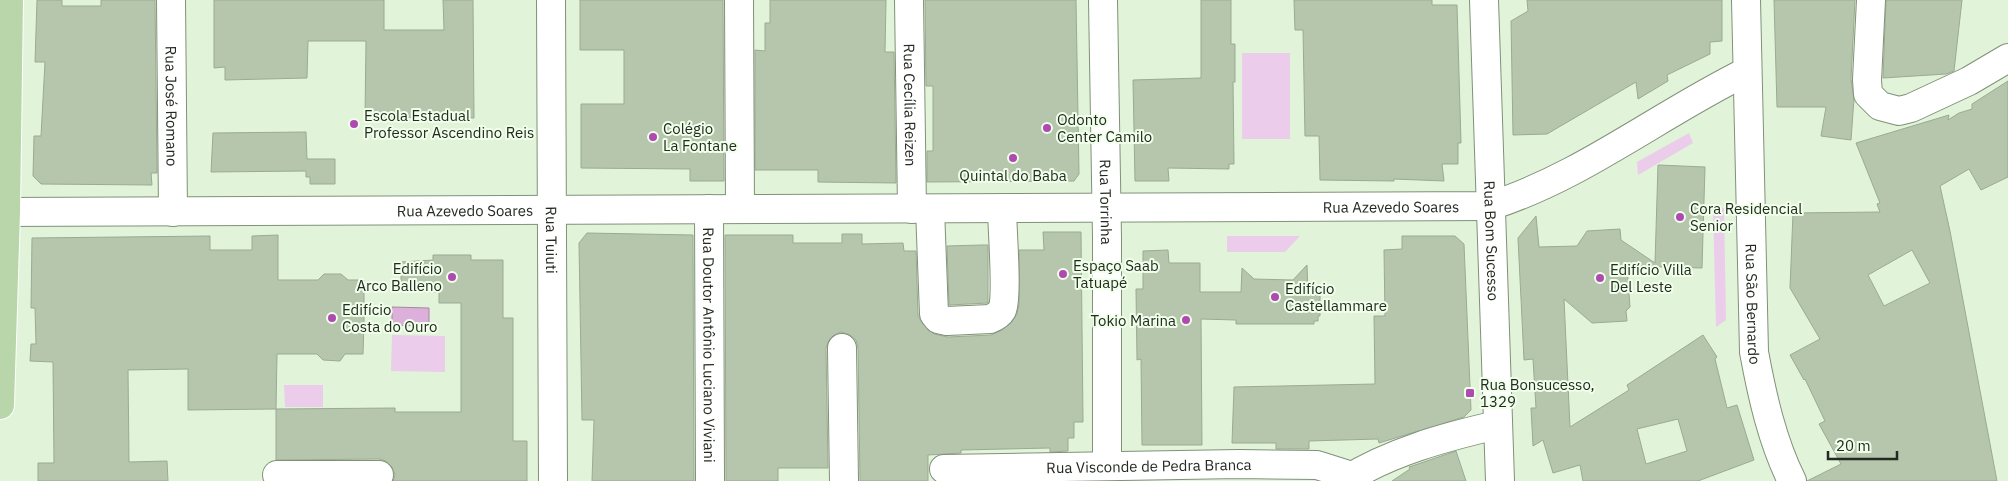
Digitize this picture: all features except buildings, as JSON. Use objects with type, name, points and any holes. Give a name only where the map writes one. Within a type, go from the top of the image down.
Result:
[{"type":"main road","points":[[0,405],[9,0]]},
{"type":"street","name":"Rua José Romano","points":[[171,0],[173,212]]},
{"type":"street","name":"Rua Tuiuti","points":[[551,0],[553,481]]},
{"type":"street","points":[[738,0],[740,209]]},
{"type":"street","name":"Rua Cecília Reizen","points":[[909,0],[921,209]]},
{"type":"street","name":"Rua Torrinha","points":[[1103,0],[1107,208],[1107,466]]},
{"type":"street","name":"Rua Bom Sucesso","points":[[1484,0],[1500,481]]},
{"type":"street","name":"Rua São Bernardo","points":[[1746,0],[1746,72],[1754,352],[1760,385],[1770,422],[1792,481]]},
{"type":"street","points":[[1871,0],[1868,94],[1880,106],[1899,111],[1911,108],[1969,82],[2008,58]]},
{"type":"street","name":"Rua Azevedo Soares","points":[[3,212],[1490,206],[1521,196],[1564,175],[1709,90],[1746,72]]},
{"type":"street","points":[[921,209],[934,314],[938,319],[947,321],[990,319],[996,317],[1002,310],[1004,294],[1002,208]]},
{"type":"street","name":"Rua Doutor Antônio Luciano Viviani","points":[[709,209],[710,481]]},
{"type":"street","points":[[842,348],[844,481]]},
{"type":"street","points":[[1348,478],[1414,448],[1497,425]]},
{"type":"street","name":"Rua Visconde de Pedra Branca","points":[[944,469],[1005,474],[1107,466],[1317,465],[1348,478]]},
{"type":"street","points":[[277,475],[349,478],[379,475]]},
{"type":"shaded area","points":[[1242,53],[1290,53],[1290,139],[1242,139]]},
{"type":"shaded area","points":[[1689,133],[1693,143],[1638,175],[1637,162]]},
{"type":"shaded area","points":[[1713,208],[1724,208],[1726,320],[1716,327]]},
{"type":"shaded area","points":[[1227,236],[1300,236],[1285,252],[1227,252]]},
{"type":"shaded area","points":[[392,307],[429,308],[429,326],[392,325]]},
{"type":"shaded area","points":[[392,335],[445,336],[445,372],[391,371]]},
{"type":"shaded area","points":[[284,385],[323,385],[323,407],[285,407]]},
{"type":"place","name":"Escola Estadual Professor Ascendino Reis","points":[[354,124]]},
{"type":"place","name":"Odonto Center Camilo","points":[[1047,128]]},
{"type":"place","name":"Colégio La Fontane","points":[[653,137]]},
{"type":"place","name":"Quintal do Baba","points":[[1013,158]]},
{"type":"place","name":"Cora Residencial Senior","points":[[1680,217]]},
{"type":"place","name":"Espaço Saab Tatuapé","points":[[1063,274]]},
{"type":"place","name":"Edifício Arco Balleno","points":[[452,277]]},
{"type":"place","name":"Edifício Villa Del Leste","points":[[1600,278]]},
{"type":"place","name":"Edifício Castellammare","points":[[1275,297]]},
{"type":"place","name":"Edifício Costa do Ouro","points":[[332,318]]},
{"type":"place","name":"Tokio Marina","points":[[1186,320]]},
{"type":"place","name":"Rua Bonsucesso, 1329","points":[[1470,393]]}]
